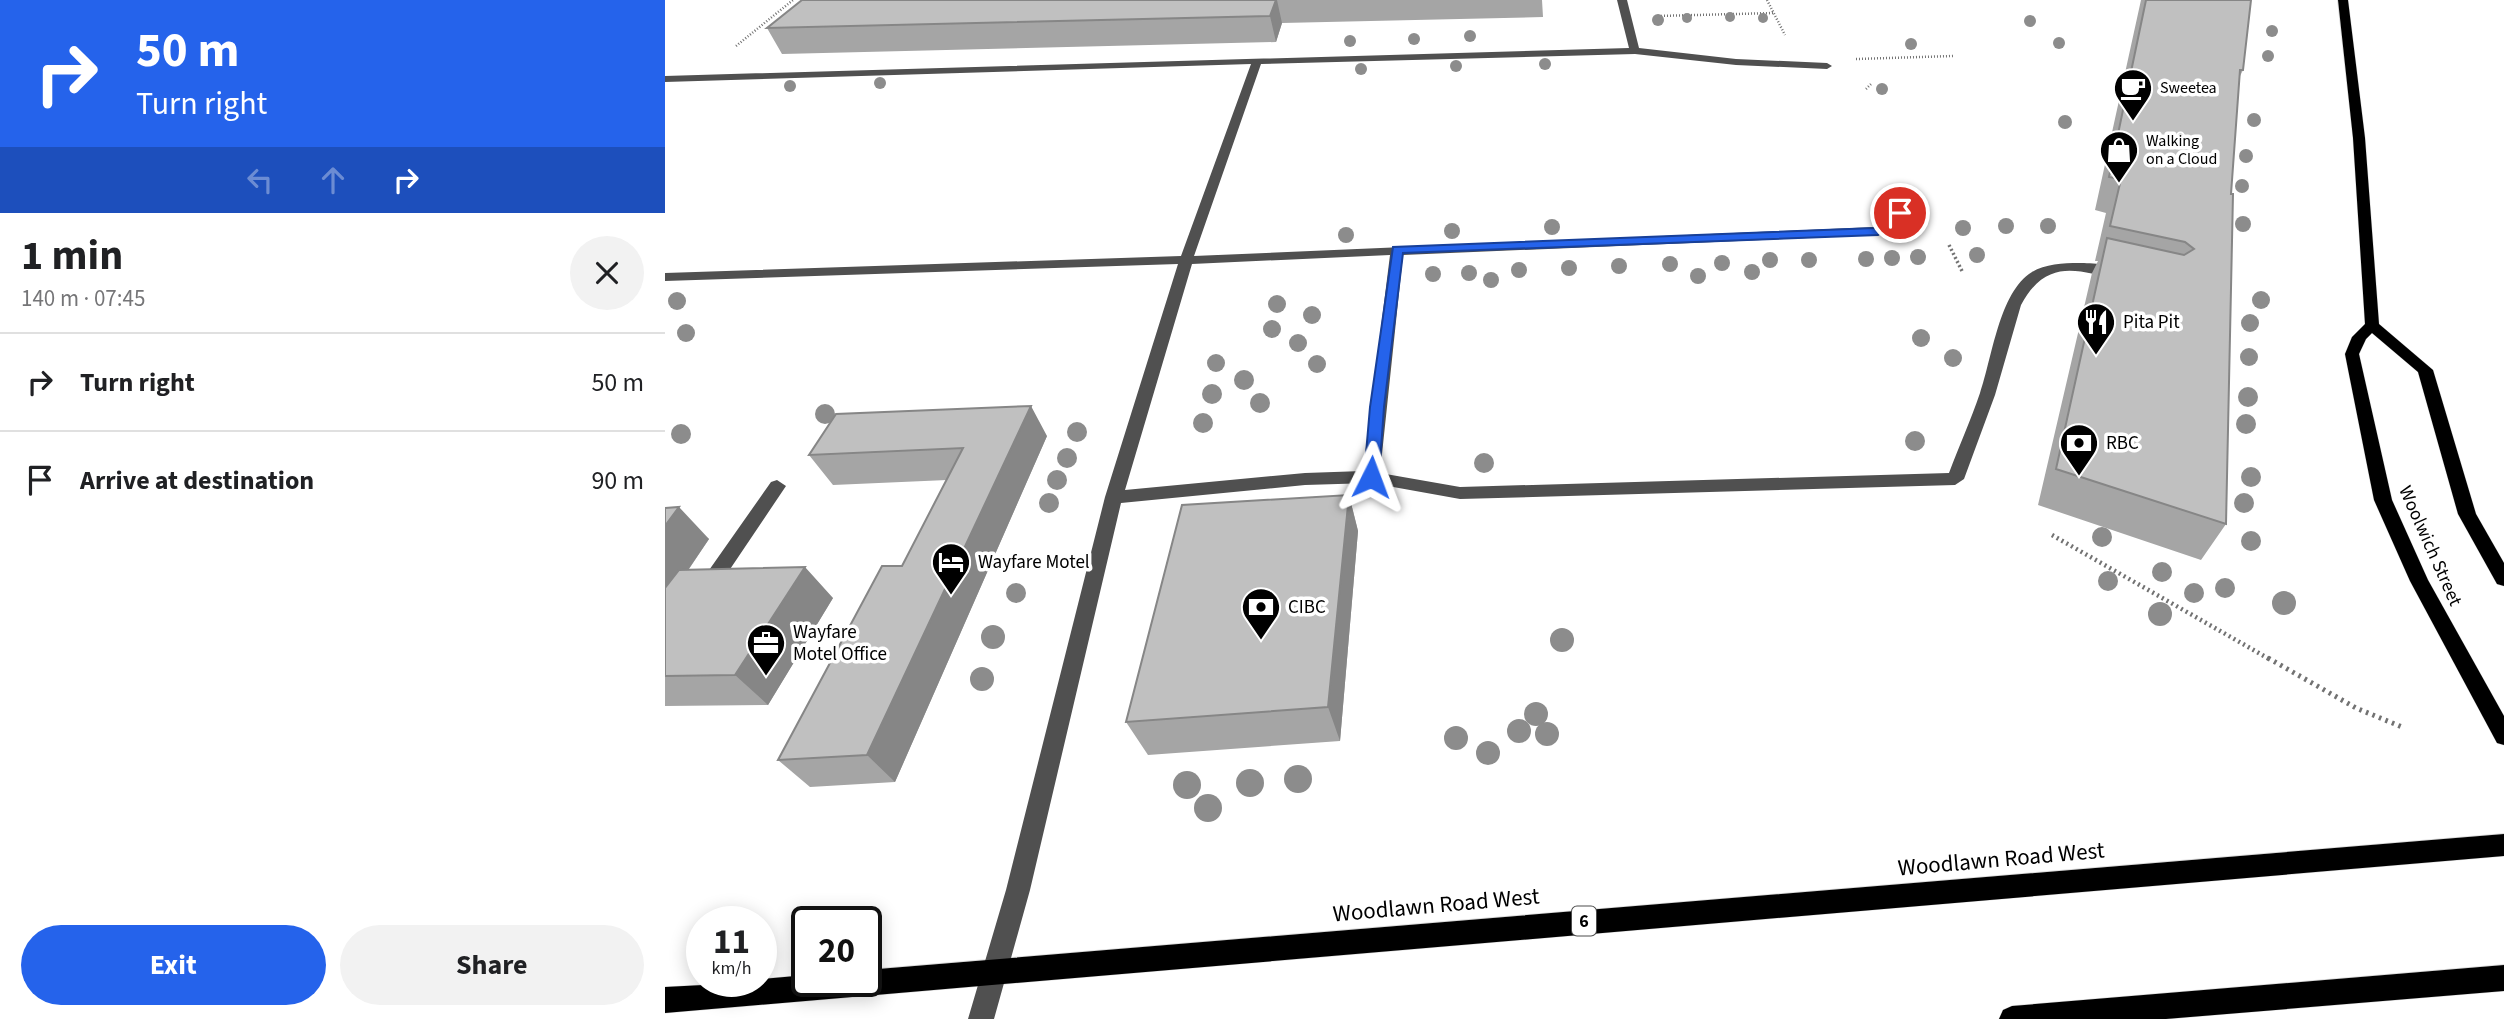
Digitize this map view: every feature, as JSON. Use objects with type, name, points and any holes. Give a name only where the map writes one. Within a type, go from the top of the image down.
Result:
[{"type":"main road","points":[[2343,0],[2359,138],[2372,325],[2425,370],[2467,514],[2504,579]]},
{"type":"main road","name":"Woolwich Street","points":[[2372,325],[2359,337],[2352,355],[2383,500],[2419,580],[2504,736]]},
{"type":"main road","name":"Woodlawn Road West","points":[[665,1000],[995,970],[2504,845]]},
{"type":"main road","points":[[2011,1019],[2504,978]]},
{"type":"lane","points":[[1622,0],[1635,51]]},
{"type":"lane","points":[[667,79],[1635,51],[1736,62],[1827,65]]},
{"type":"lane","points":[[981,1019],[1018,890],[1114,497],[1186,260],[1257,61]]},
{"type":"lane","points":[[665,277],[1186,260],[1878,231],[1900,213]]},
{"type":"lane","points":[[1371,477],[1397,250]]},
{"type":"lane","points":[[1114,497],[1305,479],[1371,477],[1460,493],[1955,479],[1990,385],[2009,308],[2017,291],[2045,271],[2061,266],[2085,265],[2132,275]]},
{"type":"lane","points":[[695,605],[777,486]]},
{"type":"path","points":[[735,47],[793,0]]},
{"type":"path","points":[[1767,0],[1786,37]]},
{"type":"path","points":[[777,13],[789,12]]},
{"type":"path","points":[[1646,16],[1774,13]]},
{"type":"path","points":[[1854,59],[1953,57]]},
{"type":"path","points":[[1866,89],[1871,84]]},
{"type":"path","points":[[1949,245],[1963,273]]},
{"type":"path","points":[[2052,535],[2356,708],[2402,727]]},
{"type":"building","points":[[802,0],[1276,0],[1270,16],[767,28]]},
{"type":"building","points":[[2146,0],[2251,0],[2243,70],[2240,70],[2231,194],[2226,524],[2056,469],[2107,238],[2184,255],[2194,249],[2185,242],[2110,226],[2121,179],[2109,177]]},
{"type":"building","points":[[1031,406],[867,755],[778,760],[882,566],[902,566],[963,448],[809,455],[836,414]]},
{"type":"building","name":"CIBC","points":[[1349,495],[1328,707],[1126,722],[1182,505]]},
{"type":"building","points":[[679,507],[665,526],[665,508]]},
{"type":"building","points":[[805,567],[735,675],[665,676],[665,588],[679,570]]},
{"type":"place","name":"Sweetea","points":[[2133,122]]},
{"type":"place","name":"Walking on a Cloud","points":[[2119,184]]},
{"type":"place","name":"Pita Pit","points":[[2096,356]]},
{"type":"place","name":"RBC","points":[[2079,477]]},
{"type":"place","name":"Wayfare Motel","points":[[951,596]]},
{"type":"place","name":"CIBC","points":[[1261,641]]},
{"type":"place","name":"Wayfare Motel Office","points":[[766,677]]},
{"type":"route","points":[[1371,477],[1397,250],[1878,231],[1900,213]]}]
